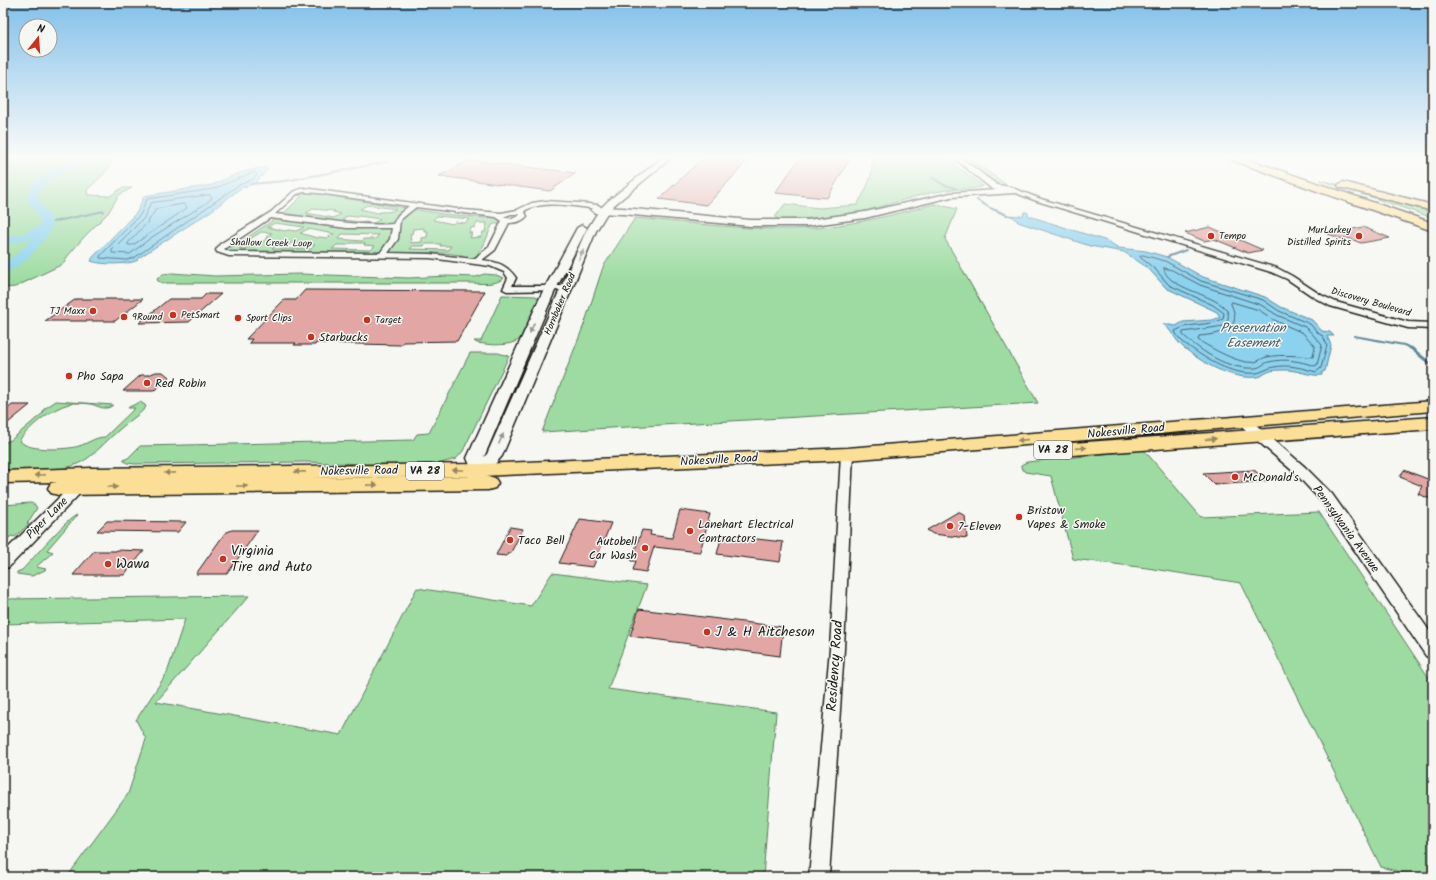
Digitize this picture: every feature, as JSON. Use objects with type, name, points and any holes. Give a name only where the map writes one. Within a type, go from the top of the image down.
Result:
[{"type":"highway","points":[[1349,199],[1433,230]]},
{"type":"highway","points":[[1351,199],[1433,227]]},
{"type":"highway","points":[[1368,199],[1433,221]]},
{"type":"highway","points":[[1398,199],[1433,208]]},
{"type":"highway","name":"Nokesville Road","points":[[847,460],[1243,422],[1433,406]]},
{"type":"highway","points":[[1259,435],[1263,430],[1274,426],[1433,415]]},
{"type":"highway","name":"Nokesville Road","points":[[3,477],[84,481],[477,477],[847,460],[1433,423]]},
{"type":"highway","points":[[1336,430],[1433,432]]},
{"type":"highway","name":"Nokesville Road","points":[[3,490],[84,481]]},
{"type":"main road","name":"Hornbaker Road","points":[[477,477],[475,458],[549,290],[584,226],[611,199]]},
{"type":"main road","name":"Hornbaker Road","points":[[477,477],[494,456],[601,208],[613,199]]},
{"type":"street","name":"Shallow Creek Loop","points":[[287,199],[268,216],[223,246],[220,250],[229,254],[430,256],[477,261],[492,264],[506,270],[512,278],[507,289],[513,292],[549,290],[565,291]]},
{"type":"street","name":"Shallow Creek Loop","points":[[374,199],[464,212],[501,215],[510,212],[518,212],[523,207],[536,204],[601,208]]},
{"type":"street","points":[[601,208],[750,223],[807,223],[865,215],[932,199]]},
{"type":"street","name":"Discovery Boulevard","points":[[1036,199],[1274,270],[1288,276],[1333,304],[1408,325],[1433,326]]},
{"type":"street","points":[[383,256],[394,239],[396,226],[400,216],[415,205]]},
{"type":"street","points":[[501,215],[500,219],[517,220],[524,216],[523,213],[518,212]]},
{"type":"street","points":[[268,216],[354,227],[396,226]]},
{"type":"street","points":[[477,261],[492,248],[504,224],[508,220]]},
{"type":"street","name":"Pennsylvania Avenue","points":[[1243,422],[1300,470],[1326,498],[1433,651]]},
{"type":"street","name":"Residency Road","points":[[819,877],[837,650],[847,460]]},
{"type":"street","name":"Piper Lane","points":[[3,563],[84,481]]},
{"type":"green space","points":[[3,199],[117,199],[108,213],[84,237],[63,264],[15,287],[3,288]]},
{"type":"green space","points":[[299,199],[350,199],[443,214],[485,218],[488,216],[494,216],[501,222],[500,224],[493,224],[485,243],[477,254],[481,255],[474,258],[465,258],[468,256],[445,253],[241,251],[237,253],[227,251],[227,248],[236,245],[284,213]],"holes":[[[367,205],[396,209],[378,213],[360,209]],[[313,209],[335,211],[333,212],[341,214],[334,218],[306,213]],[[347,216],[380,219],[374,223],[342,220]],[[437,216],[470,219],[465,223],[455,222],[453,224],[433,220]],[[275,223],[304,227],[297,231],[285,231],[267,227]],[[477,223],[487,223],[485,232],[483,232],[481,237],[470,238],[472,233],[469,233],[471,228],[475,227]],[[424,228],[424,231],[428,231],[427,237],[422,238],[422,242],[411,243],[410,234],[412,234],[413,229]],[[308,229],[334,234],[327,238],[317,238],[300,233]],[[261,232],[272,233],[266,237],[268,238],[255,246],[239,248]],[[342,234],[379,235],[375,239],[364,239],[362,241],[338,239]],[[291,243],[315,245],[311,249],[272,249],[277,245],[289,245]],[[350,243],[365,243],[364,245],[375,246],[371,250],[332,249],[337,245],[348,245]],[[425,244],[441,244],[440,246],[451,246],[448,250],[410,249],[413,246],[424,246]]]},
{"type":"green space","points":[[860,199],[908,199],[874,209],[843,215],[779,220],[775,217],[785,204],[819,208],[857,205]]},
{"type":"green space","points":[[1377,199],[1394,199],[1433,209],[1433,218]]},
{"type":"green space","points":[[934,204],[957,209],[945,239],[1038,403],[542,432],[585,322],[603,267],[635,218],[747,228],[815,228],[875,219]]},
{"type":"green space","points":[[172,273],[215,276],[301,274],[409,278],[447,276],[476,277],[484,274],[496,275],[504,278],[500,281],[483,284],[162,283],[157,279],[163,274]]},
{"type":"green space","points":[[502,295],[536,296],[539,300],[520,339],[516,342],[493,345],[477,343],[474,341],[481,341]]},
{"type":"green space","points":[[470,353],[498,353],[509,356],[463,451],[456,459],[437,464],[397,465],[305,462],[135,464],[127,463],[123,460],[128,458],[140,446],[413,440],[417,434],[429,433]]},
{"type":"green space","points":[[56,401],[113,405],[104,408],[88,404],[74,403],[66,405],[44,416],[20,439],[21,442],[32,447],[48,449],[79,446],[95,439],[105,437],[135,408],[128,408],[129,407],[140,402],[146,407],[126,423],[92,455],[79,463],[58,469],[3,471],[3,443],[11,440],[43,413],[44,409]]},
{"type":"green space","points":[[1144,450],[1201,517],[1319,512],[1433,684],[1433,874],[1404,873],[1381,867],[1241,583],[1147,568],[1073,559],[1051,476],[1025,472],[1021,467],[1021,465],[1027,462]]},
{"type":"green space","points":[[31,503],[37,508],[27,524],[29,524],[15,537],[12,536],[3,541],[3,505]]},
{"type":"green space","points":[[77,515],[47,550],[53,552],[36,567],[46,569],[45,570],[32,576],[17,574],[17,572],[22,570],[65,524]]},
{"type":"green space","points":[[552,573],[647,585],[608,689],[776,712],[763,877],[67,877],[128,794],[146,739],[136,720],[167,673],[185,619],[3,624],[3,601],[6,599],[249,596],[156,702],[341,735],[417,588],[531,606]]},
{"type":"water","points":[[143,199],[227,199],[134,262],[115,264],[91,261],[93,257],[137,212]]},
{"type":"water","name":"Preservation Easement","points":[[1024,212],[1027,212],[1029,216],[1107,241],[1119,248],[1146,251],[1167,257],[1203,277],[1265,297],[1281,307],[1312,320],[1322,331],[1330,332],[1334,336],[1327,336],[1331,345],[1325,371],[1322,372],[1322,375],[1313,375],[1288,370],[1275,370],[1270,371],[1260,377],[1248,377],[1227,373],[1208,364],[1183,347],[1163,324],[1176,326],[1183,322],[1212,320],[1220,317],[1217,312],[1166,288],[1148,268],[1124,252],[1090,246],[1018,222],[1014,217],[1007,215],[1023,216]]},
{"type":"building","points":[[660,199],[712,199],[707,205]]},
{"type":"building","name":"Tempo","points":[[1210,227],[1263,250],[1248,253],[1214,239],[1204,241],[1185,233]]},
{"type":"building","name":"MurLarkey Distilled Spirits","points":[[1363,227],[1390,238],[1361,243],[1348,238],[1342,239],[1328,234]]},
{"type":"building","name":"Target","points":[[305,290],[485,291],[457,341],[403,342],[401,345],[316,343],[315,345],[294,345],[296,343],[249,343],[252,339],[246,339],[284,300],[296,300]]},
{"type":"building","name":"PetSmart","points":[[206,294],[221,294],[189,322],[139,323],[169,299],[201,299]]},
{"type":"building","name":"TJ Maxx","points":[[76,299],[143,299],[115,321],[45,321]]},
{"type":"building","name":"Red Robin","points":[[156,372],[163,372],[169,377],[154,391],[123,391],[141,375],[148,375]]},
{"type":"building","points":[[12,405],[30,405],[3,427],[3,413]]},
{"type":"building","name":"McDonald's","points":[[1254,470],[1267,481],[1215,485],[1203,473]]},
{"type":"building","points":[[1404,470],[1433,481],[1433,500],[1418,494],[1422,486],[1400,477]]},
{"type":"building","points":[[680,510],[710,514],[700,552],[654,547],[646,572],[633,570],[636,561],[631,561],[642,530],[651,531],[650,535],[672,538]]},
{"type":"building","name":"7-Eleven","points":[[958,512],[965,516],[967,538],[933,534],[927,530]]},
{"type":"building","points":[[580,519],[611,523],[593,567],[559,563]]},
{"type":"building","name":"Wawa","points":[[107,521],[186,522],[178,532],[97,531]]},
{"type":"building","name":"Taco Bell","points":[[510,527],[523,529],[510,554],[508,553],[507,556],[496,555]]},
{"type":"building","name":"Virginia Tire and Auto","points":[[232,530],[258,530],[227,574],[196,574],[225,533]]},
{"type":"building","points":[[722,535],[783,542],[780,562],[717,554]]},
{"type":"building","name":"Wawa","points":[[94,551],[144,551],[124,575],[73,575]]},
{"type":"building","name":"J & H Aitcheson","points":[[639,609],[783,627],[780,656],[630,636]]},
{"type":"waterway","points":[[3,269],[16,261],[34,245],[47,226],[45,217],[33,199]]},
{"type":"waterway","points":[[977,200],[990,208],[1007,215]]},
{"type":"waterway","points":[[47,223],[104,211]]},
{"type":"waterway","points":[[3,242],[26,236],[45,228]]},
{"type":"waterway","points":[[1167,257],[1186,250]]},
{"type":"waterway","points":[[1354,336],[1404,345],[1412,349]]},
{"type":"waterway","points":[[1411,348],[1433,366]]},
{"type":"place","name":"Tempo","points":[[1211,236]]},
{"type":"place","name":"MurLarkey Distilled Spirits","points":[[1359,236]]},
{"type":"place","name":"TJ Maxx","points":[[93,311]]},
{"type":"place","name":"PetSmart","points":[[173,315]]},
{"type":"place","name":"9Round","points":[[124,317]]},
{"type":"place","name":"Sport Clips","points":[[238,318]]},
{"type":"place","name":"Target","points":[[367,320]]},
{"type":"place","name":"Starbucks","points":[[311,337]]},
{"type":"place","name":"Pho Sapa","points":[[69,376]]},
{"type":"place","name":"Red Robin","points":[[147,383]]},
{"type":"place","name":"McDonald's","points":[[1235,477]]},
{"type":"place","name":"Bristow Vapes & Smoke","points":[[1019,517]]},
{"type":"place","name":"7-Eleven","points":[[950,526]]},
{"type":"place","name":"Lanehart Electrical Contractors","points":[[690,531]]},
{"type":"place","name":"Taco Bell","points":[[510,540]]},
{"type":"place","name":"Autobell Car Wash","points":[[645,548]]},
{"type":"place","name":"Virginia Tire and Auto","points":[[223,559]]},
{"type":"place","name":"Wawa","points":[[108,564]]},
{"type":"place","name":"J & H Aitcheson","points":[[707,632]]}]
